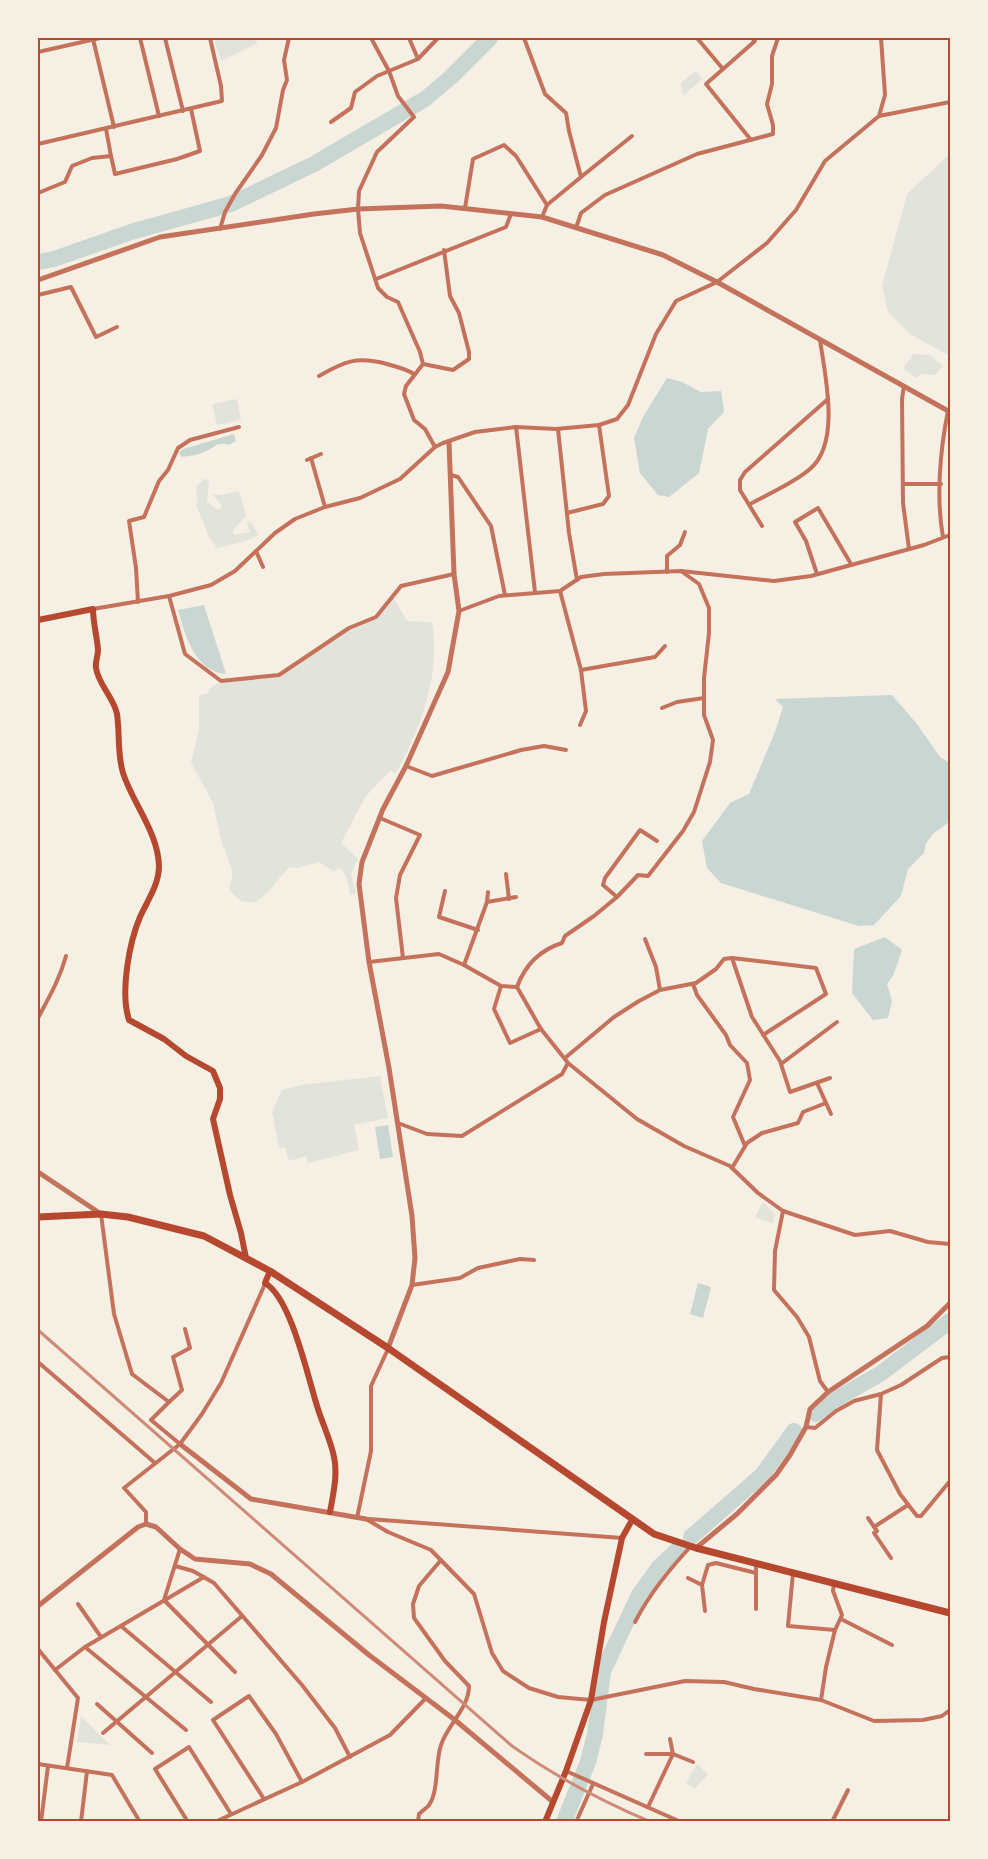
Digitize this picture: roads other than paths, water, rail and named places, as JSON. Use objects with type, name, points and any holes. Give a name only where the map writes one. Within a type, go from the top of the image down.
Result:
[{"type":"main road","points":[[38,620],[93,609],[98,654],[96,669],[116,710],[119,728],[118,752],[123,772],[152,835],[159,867],[154,890],[139,920],[132,942],[127,969],[125,1010],[129,1020],[164,1039],[186,1056],[213,1071],[220,1088],[220,1099],[213,1119],[230,1195],[242,1233],[246,1258]]},
{"type":"main road","points":[[38,1216],[101,1214],[128,1217],[204,1236],[270,1271],[388,1348],[606,1498],[632,1520],[654,1534],[694,1547],[951,1613]]},
{"type":"main road","points":[[270,1271],[265,1283],[272,1287],[279,1298],[296,1336],[334,1458],[334,1487],[330,1512]]},
{"type":"main road","points":[[545,1821],[569,1772],[593,1699],[604,1622],[622,1538],[632,1520]]},
{"type":"street","points":[[38,52],[78,40],[100,38]]},
{"type":"street","points":[[140,38],[159,116]]},
{"type":"street","points":[[165,38],[183,111]]},
{"type":"street","points":[[38,144],[222,101],[222,86],[210,38]]},
{"type":"street","points":[[219,229],[235,194],[262,155],[276,128],[287,80],[284,60],[289,38]]},
{"type":"street","points":[[371,38],[389,71],[398,96],[414,117],[377,152],[359,191],[360,233],[378,288],[387,297],[398,302],[423,364]]},
{"type":"street","points":[[409,38],[418,59]]},
{"type":"street","points":[[331,122],[351,108],[355,92],[377,76],[418,59],[438,38]]},
{"type":"street","points":[[524,38],[545,94],[566,113],[568,131],[581,177]]},
{"type":"street","points":[[697,38],[723,69]]},
{"type":"street","points":[[751,140],[706,84],[755,41],[752,38]]},
{"type":"street","points":[[576,228],[581,213],[605,195],[698,154],[773,134],[768,104],[772,84],[772,56],[778,38]]},
{"type":"street","points":[[879,116],[885,95],[881,38]]},
{"type":"street","points":[[93,39],[114,127]]},
{"type":"street","points":[[93,609],[169,596],[211,585],[235,571],[275,533],[295,519],[325,507],[360,498],[400,479],[435,447],[475,432],[516,427],[558,429],[599,425],[617,419],[628,405],[656,334],[676,302],[717,282],[767,243],[796,210],[825,162],[879,116],[951,102]]},
{"type":"street","points":[[106,129],[115,174],[177,159],[200,151],[191,108]]},
{"type":"street","points":[[542,218],[547,205],[632,136]]},
{"type":"street","points":[[465,208],[473,159],[504,145],[516,156],[547,205]]},
{"type":"street","points":[[38,193],[65,182],[72,166],[92,158],[111,156]]},
{"type":"street","points":[[38,280],[160,237],[315,214],[358,209],[441,206],[542,218],[663,255],[717,282],[949,411],[944,429],[940,484],[939,514],[944,537]]},
{"type":"street","points":[[376,279],[506,227],[511,214]]},
{"type":"street","points":[[423,364],[453,370],[469,359],[459,313],[450,296],[444,250]]},
{"type":"street","points":[[38,295],[70,287],[96,337],[117,327]]},
{"type":"street","points":[[750,504],[811,469],[824,451],[828,399],[820,339]]},
{"type":"street","points":[[319,376],[340,364],[366,358],[406,369],[414,374]]},
{"type":"street","points":[[423,364],[406,386],[404,394],[414,420],[425,429],[435,447]]},
{"type":"street","points":[[904,386],[902,399],[903,503],[909,549]]},
{"type":"street","points":[[762,526],[740,490],[740,480],[745,472],[828,399]]},
{"type":"street","points":[[567,513],[603,504],[609,496],[599,425]]},
{"type":"street","points":[[138,602],[129,521],[144,517],[159,481],[168,470],[178,448],[190,440],[239,427]]},
{"type":"street","points":[[516,427],[535,592]]},
{"type":"street","points":[[558,429],[577,580]]},
{"type":"street","points":[[357,1518],[371,1451],[371,1386],[412,1285],[415,1258],[412,1216],[369,962],[359,884],[362,862],[380,818],[448,672],[459,611],[454,574],[449,442]]},
{"type":"street","points":[[321,454],[309,459],[325,507]]},
{"type":"street","points":[[450,475],[458,477],[491,526],[505,595]]},
{"type":"street","points":[[903,484],[940,484]]},
{"type":"street","points":[[817,574],[806,542],[795,522],[818,508],[851,564]]},
{"type":"street","points":[[668,572],[667,556],[680,545],[686,532]]},
{"type":"street","points":[[459,611],[505,595],[560,591],[581,578],[604,574],[681,572],[774,581],[817,574],[951,535]]},
{"type":"street","points":[[256,551],[263,567]]},
{"type":"street","points":[[517,987],[534,959],[547,948],[562,943],[565,936],[617,897],[638,875],[648,876],[683,831],[694,812],[710,762],[713,740],[704,715],[709,608],[699,584],[681,572]]},
{"type":"street","points":[[169,596],[185,654],[221,681],[279,675],[349,628],[376,616],[400,586],[454,574]]},
{"type":"street","points":[[560,591],[581,669],[586,711],[580,725]]},
{"type":"street","points":[[581,669],[655,657],[665,646]]},
{"type":"street","points":[[662,708],[677,702],[704,698]]},
{"type":"street","points":[[406,766],[432,776],[520,750],[544,746],[566,750]]},
{"type":"street","points":[[380,818],[420,835],[400,875],[396,897],[403,958]]},
{"type":"street","points":[[617,897],[603,885],[605,878],[640,830],[657,841]]},
{"type":"street","points":[[506,874],[509,899]]},
{"type":"street","points":[[445,891],[440,917],[478,930]]},
{"type":"street","points":[[464,965],[478,930],[488,892]]},
{"type":"street","points":[[487,902],[516,897]]},
{"type":"street","points":[[645,939],[656,967],[660,990]]},
{"type":"street","points":[[369,962],[439,954],[501,986],[517,987]]},
{"type":"street","points":[[38,1018],[39,1012],[49,1001],[57,985],[66,956]]},
{"type":"street","points":[[732,958],[752,1017],[781,1064],[790,1092],[830,1078]]},
{"type":"street","points":[[565,1058],[614,1017],[639,1001],[660,990],[693,984],[706,977],[724,959],[816,968],[826,994],[764,1035]]},
{"type":"street","points":[[693,984],[730,1045],[747,1063],[750,1080],[733,1117],[745,1146]]},
{"type":"street","points":[[501,986],[494,1009],[512,1045],[541,1029]]},
{"type":"street","points":[[517,987],[541,1029],[568,1064],[637,1119],[684,1146],[732,1168],[758,1193],[783,1211],[855,1235],[890,1232],[928,1242],[951,1244]]},
{"type":"street","points":[[781,1064],[837,1022]]},
{"type":"street","points":[[398,1124],[427,1134],[462,1136],[562,1074],[568,1064]]},
{"type":"street","points":[[817,1083],[831,1114]]},
{"type":"street","points":[[732,1168],[745,1146],[762,1133],[798,1123],[803,1112],[826,1104]]},
{"type":"street","points":[[38,1172],[101,1214],[114,1314],[132,1374],[170,1402]]},
{"type":"street","points":[[783,1211],[775,1251],[774,1290],[797,1317],[809,1337],[820,1381],[828,1392]]},
{"type":"street","points":[[412,1285],[459,1278],[478,1268],[520,1259],[534,1260]]},
{"type":"street","points":[[147,1524],[146,1512],[124,1488],[180,1444],[202,1414],[221,1383],[265,1283]]},
{"type":"street","points":[[635,1622],[649,1596],[662,1579],[694,1547],[737,1514],[776,1475],[806,1427],[810,1410],[828,1392],[927,1326],[951,1303]]},
{"type":"street","points":[[185,1329],[190,1348],[173,1357],[183,1390],[151,1420],[251,1499],[366,1519],[622,1538]]},
{"type":"street","points":[[806,1427],[815,1428],[836,1411],[854,1401],[881,1394],[942,1358],[951,1357]]},
{"type":"street","points":[[38,1362],[155,1463]]},
{"type":"street","points":[[881,1394],[877,1450],[900,1494],[917,1515],[921,1516],[951,1480]]},
{"type":"street","points":[[874,1527],[908,1504]]},
{"type":"street","points":[[868,1518],[877,1531],[874,1533],[891,1558]]},
{"type":"street","points":[[366,1519],[388,1532],[431,1550],[474,1594],[492,1653],[503,1671],[529,1688],[558,1697],[593,1699],[685,1681],[724,1682],[821,1700],[874,1721],[923,1720],[942,1716],[951,1710]]},
{"type":"street","points":[[38,1606],[138,1527],[147,1524],[156,1527],[180,1550],[195,1559],[250,1564],[271,1574],[369,1655],[426,1697],[553,1802]]},
{"type":"street","points":[[164,1600],[180,1550]]},
{"type":"street","points":[[418,1821],[418,1814],[430,1804],[438,1754],[444,1736],[469,1696],[469,1686],[445,1661],[414,1618],[413,1604],[419,1586],[441,1560]]},
{"type":"street","points":[[756,1562],[756,1609]]},
{"type":"street","points":[[705,1611],[702,1585],[708,1565],[716,1563],[756,1573]]},
{"type":"street","points":[[176,1566],[193,1571],[214,1583],[302,1685],[335,1728],[350,1757]]},
{"type":"street","points":[[793,1572],[788,1626],[835,1630]]},
{"type":"street","points":[[55,1670],[101,1637],[204,1577]]},
{"type":"street","points":[[688,1578],[702,1585]]},
{"type":"street","points":[[662,1579],[668,1583]]},
{"type":"street","points":[[821,1700],[835,1630],[842,1615],[833,1591],[834,1582]]},
{"type":"street","points":[[164,1600],[235,1672]]},
{"type":"street","points":[[78,1604],[101,1637]]},
{"type":"street","points":[[103,1733],[242,1616]]},
{"type":"street","points":[[841,1619],[892,1645]]},
{"type":"street","points":[[121,1626],[211,1702]]},
{"type":"street","points":[[873,1636],[876,1629]]},
{"type":"street","points":[[85,1647],[186,1730]]},
{"type":"street","points":[[38,1649],[78,1698],[67,1768]]},
{"type":"street","points":[[264,1799],[213,1720],[249,1696],[276,1734],[302,1782]]},
{"type":"street","points":[[215,1821],[302,1782],[390,1735],[426,1697]]},
{"type":"street","points":[[96,1704],[152,1753]]},
{"type":"street","points":[[648,1807],[673,1754],[670,1739]]},
{"type":"street","points":[[188,1821],[155,1768],[189,1747],[231,1814]]},
{"type":"street","points":[[646,1754],[673,1754],[693,1762]]},
{"type":"street","points":[[38,1764],[112,1775],[140,1821]]},
{"type":"street","points":[[41,1821],[48,1766]]},
{"type":"street","points":[[81,1821],[87,1771]]},
{"type":"street","points":[[569,1772],[681,1821]]},
{"type":"street","points":[[576,1821],[593,1784]]},
{"type":"street","points":[[832,1821],[848,1790]]},
{"type":"waterway","points":[[38,262],[54,259],[131,232],[231,204],[314,164],[425,99],[490,38]]},
{"type":"waterway","points":[[816,1414],[834,1400],[880,1374],[950,1321]]},
{"type":"waterway","points":[[691,1537],[762,1475],[794,1431]]},
{"type":"waterway","points":[[564,1822],[588,1762],[595,1734],[603,1671],[639,1595],[659,1567],[678,1549]]},
{"type":"railway","points":[[38,1330],[512,1746],[579,1788],[651,1822]]}]
